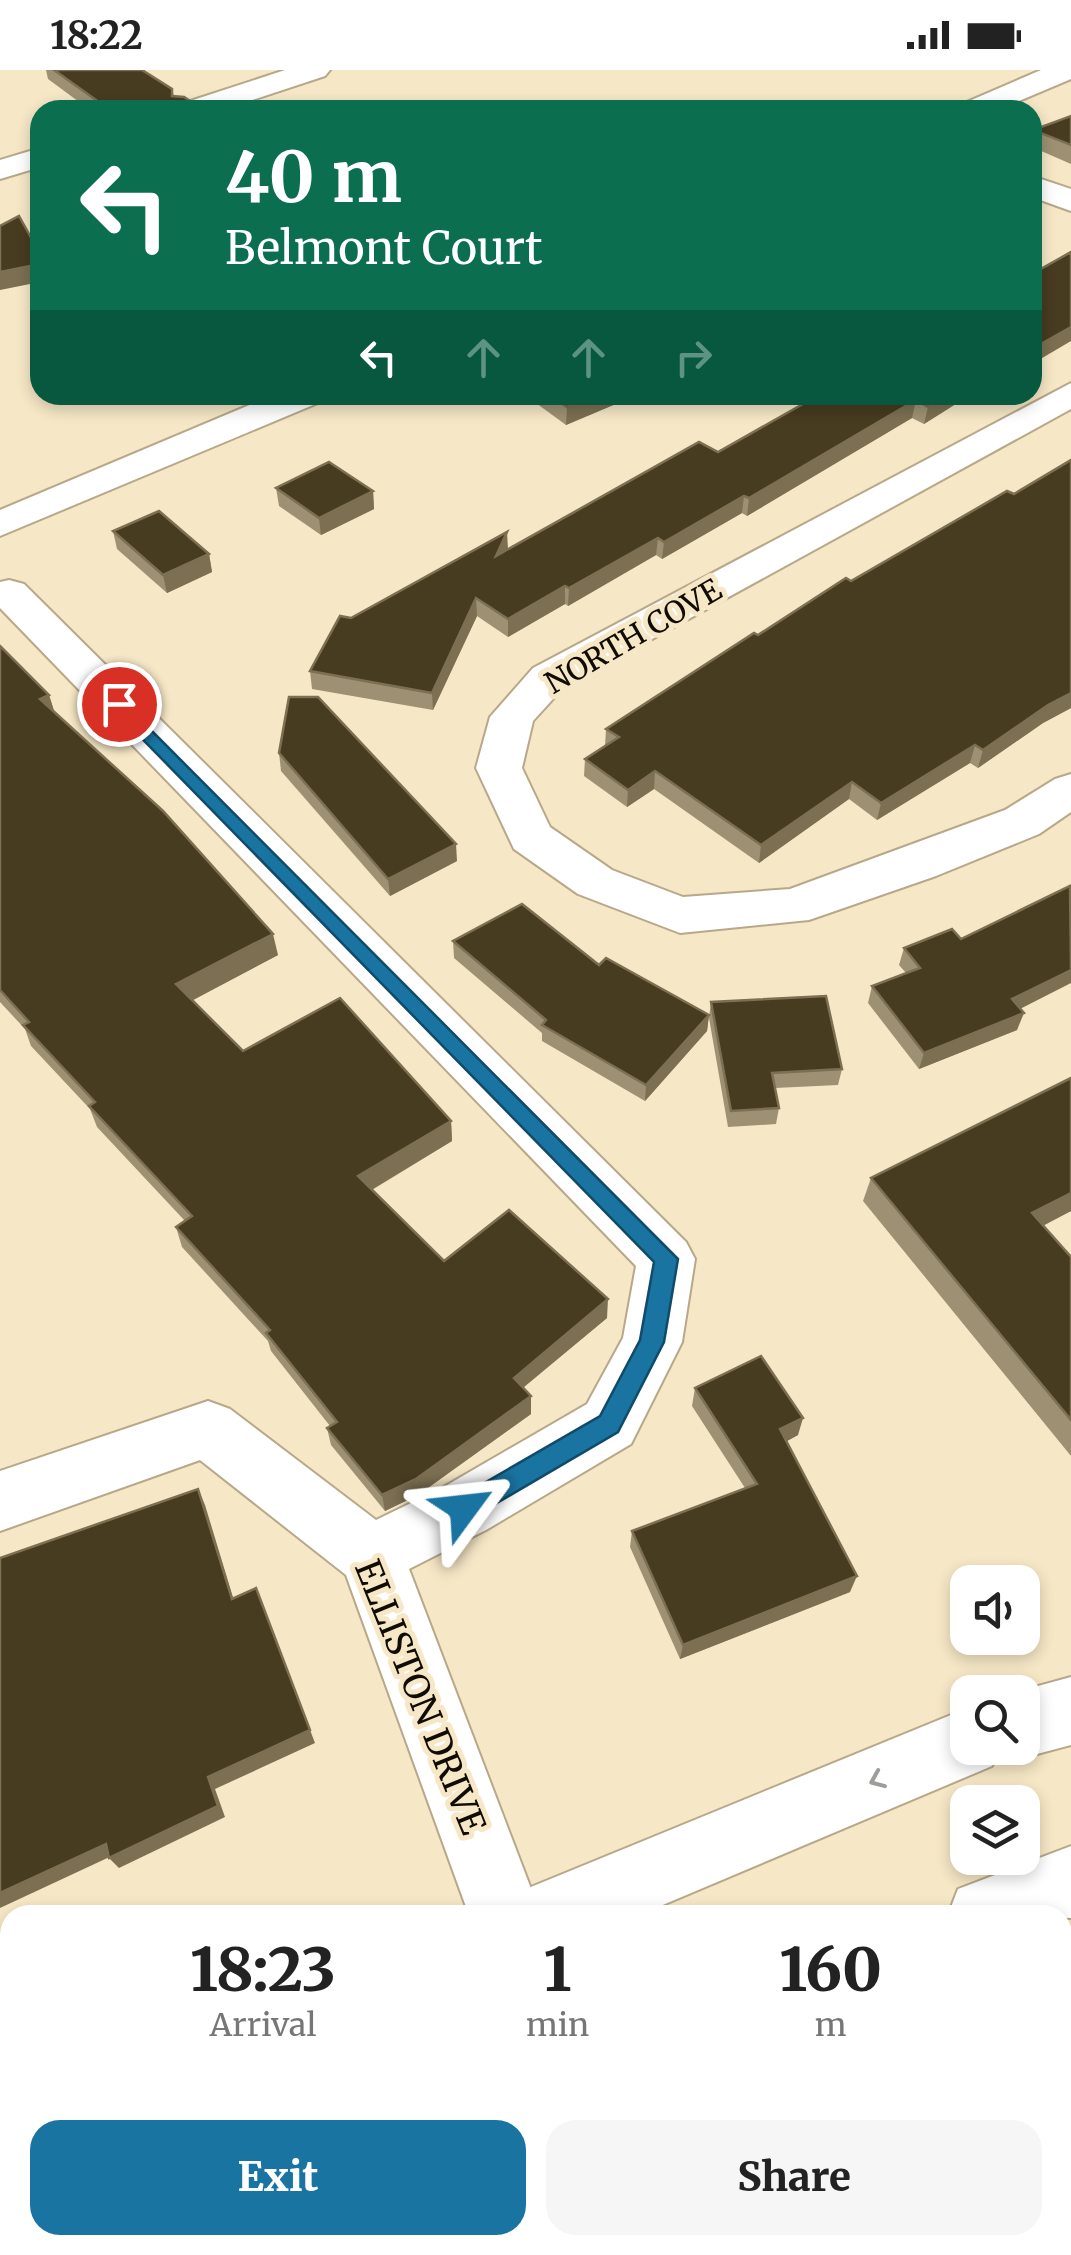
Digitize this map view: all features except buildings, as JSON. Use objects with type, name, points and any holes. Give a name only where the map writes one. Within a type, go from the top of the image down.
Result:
[{"type":"street","points":[[225,100],[315,70]]},
{"type":"street","points":[[996,100],[1066,70]]},
{"type":"street","points":[[251,92],[264,100]]},
{"type":"street","points":[[0,170],[30,160]]},
{"type":"street","points":[[1042,189],[1071,202]]},
{"type":"street","name":"NORTH COVE","points":[[1071,394],[548,678],[512,717],[499,768],[532,837],[595,882],[680,915],[792,908],[920,864],[1022,822],[1071,790]]},
{"type":"street","points":[[0,524],[281,405]]},
{"type":"street","points":[[9,593],[666,1259],[652,1342],[609,1424],[464,1508],[371,1555]]},
{"type":"street","name":"ELLISTON DRIVE","points":[[0,1501],[208,1429],[371,1555],[501,1905]]},
{"type":"street","points":[[1040,1719],[1071,1711]]},
{"type":"street","points":[[576,1905],[950,1749]]},
{"type":"street","points":[[1010,1905],[1071,1882]]},
{"type":"route","points":[[119,704],[666,1259],[652,1342],[609,1424],[464,1508]]}]
